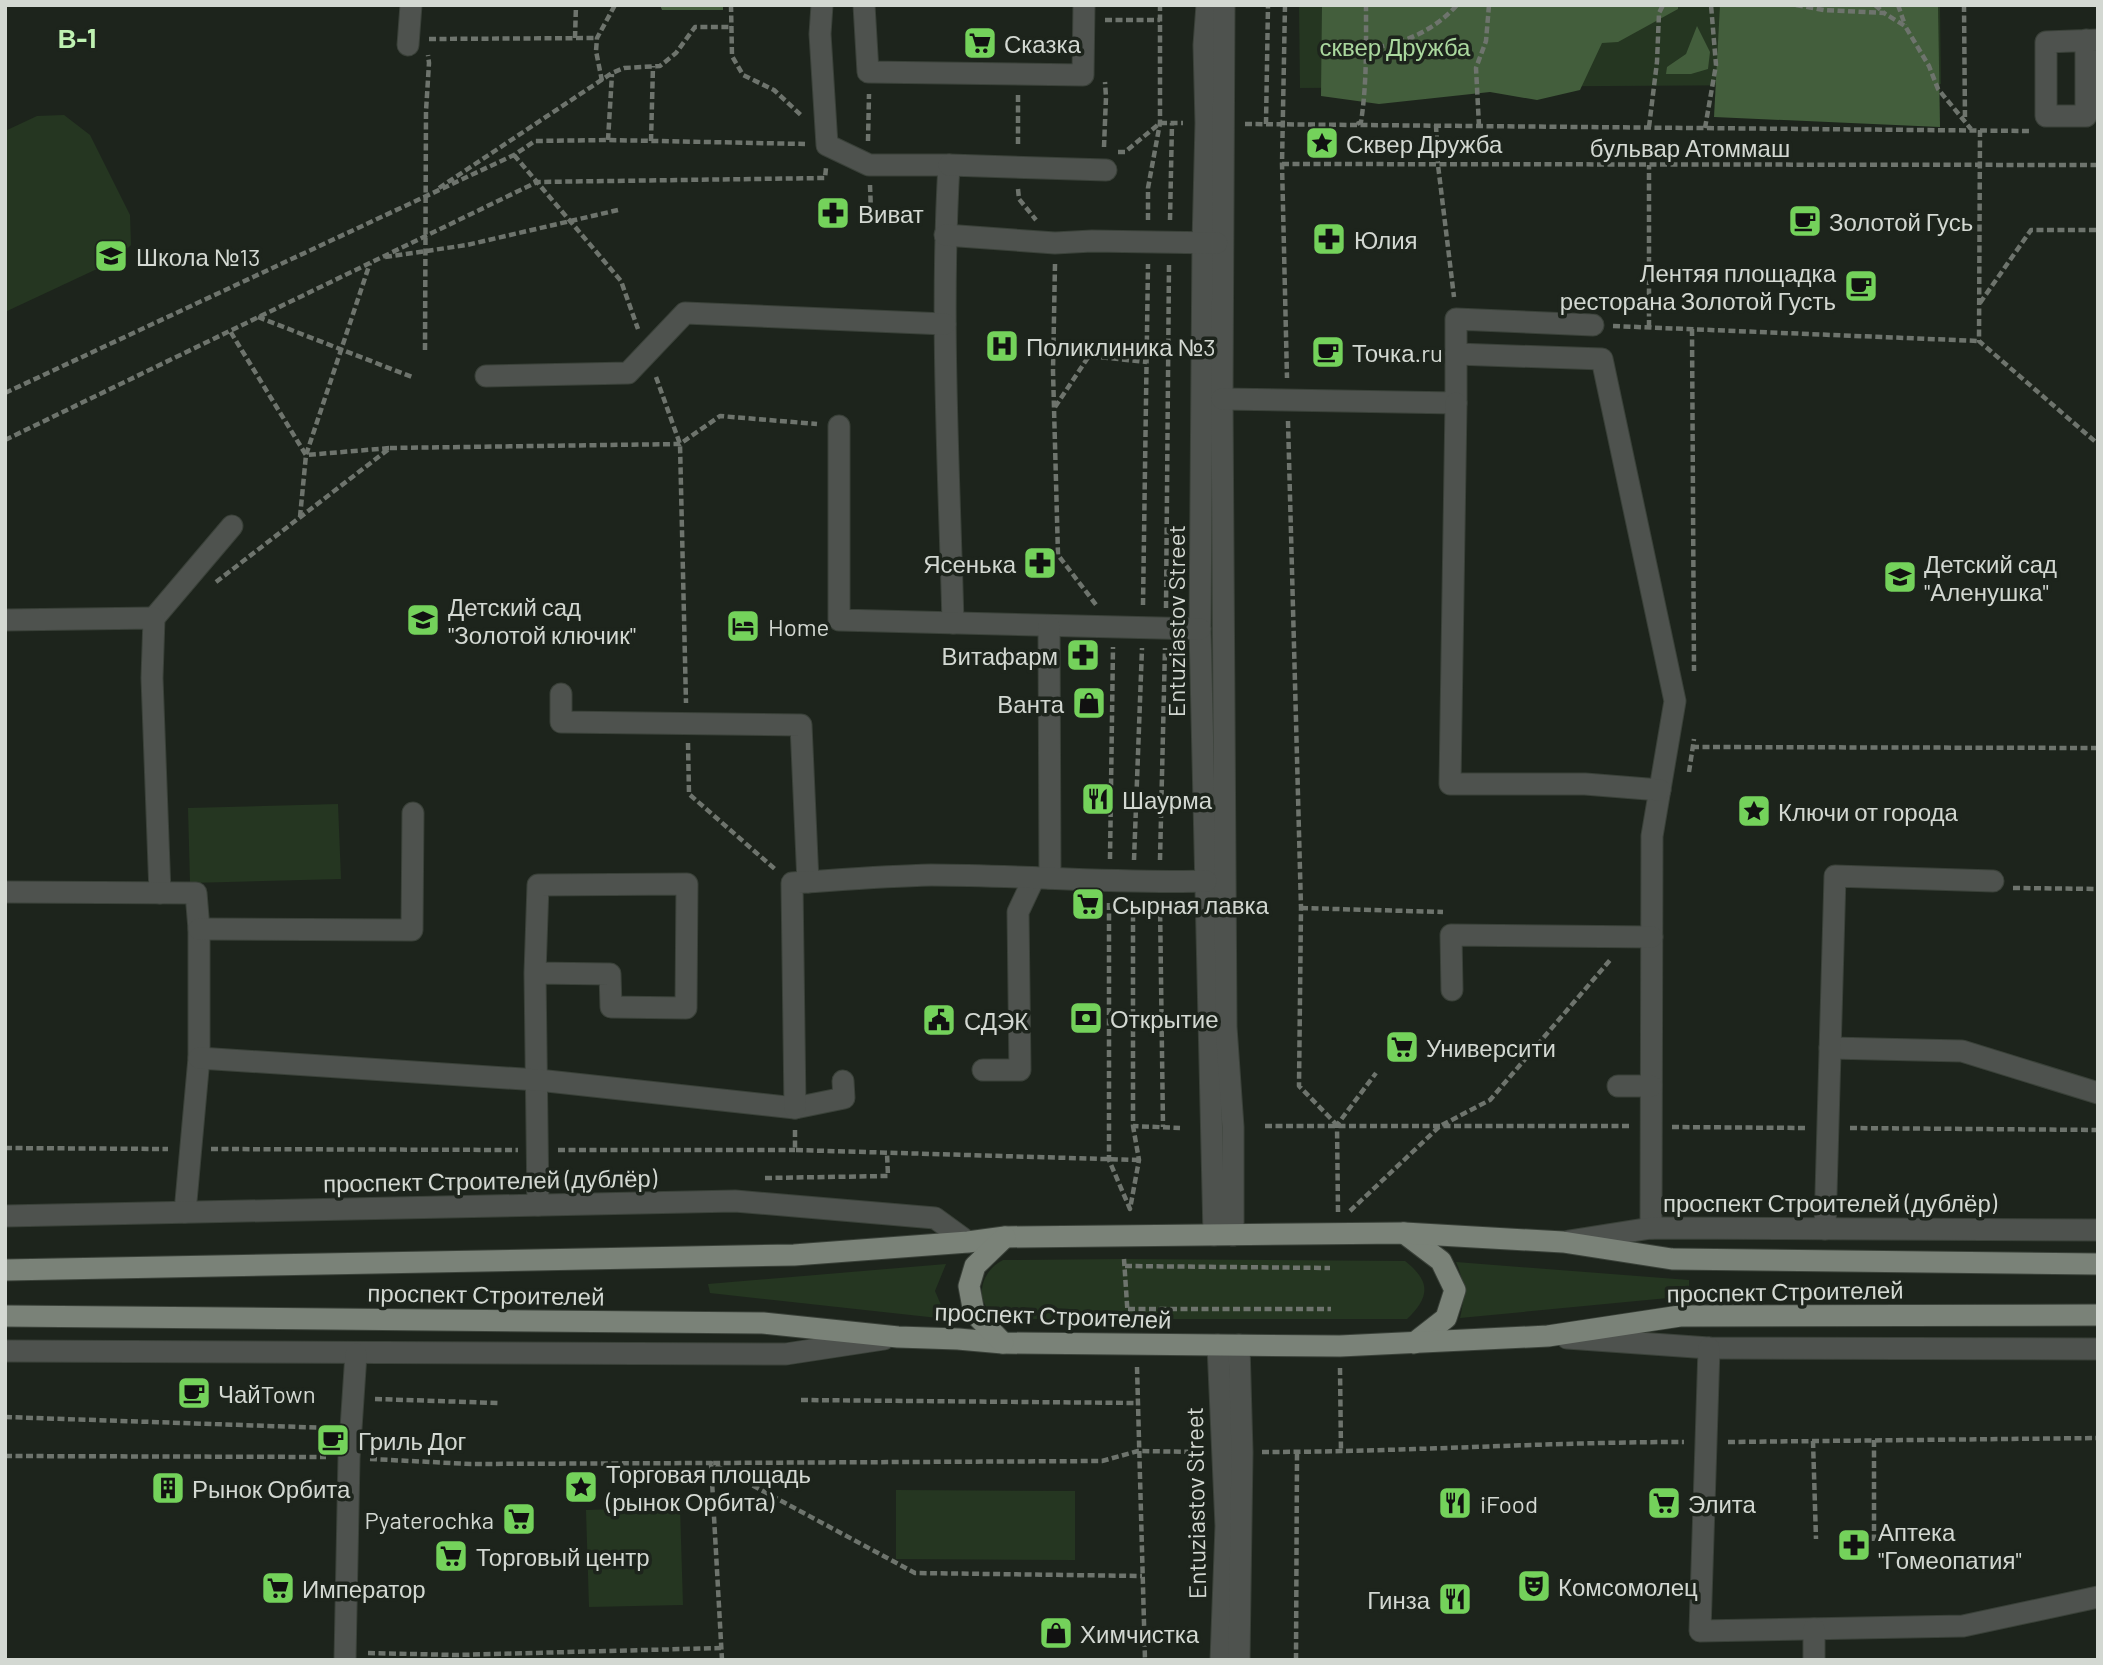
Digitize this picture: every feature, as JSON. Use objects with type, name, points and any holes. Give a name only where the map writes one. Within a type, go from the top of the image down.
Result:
[{"type":"main road","name":"проспект Строителей","points":[[5,1270],[794,1255],[1005,1237],[1223,1235],[1338,1228],[1563,1242],[1672,1259],[2098,1264]]},
{"type":"main road","points":[[1404,1233],[1441,1261],[1455,1290],[1446,1318],[1414,1343]]},
{"type":"main road","points":[[1003,1343],[974,1312],[969,1286],[975,1266],[1005,1237]]},
{"type":"main road","name":"проспект Строителей","points":[[5,1316],[763,1323],[898,1337],[1003,1343],[1340,1346],[1548,1336],[1680,1316],[2098,1315]]},
{"type":"street","points":[[411,5],[420,43]]},
{"type":"street","points":[[822,5],[820,34],[827,145],[869,165],[949,165],[1013,159],[1106,170]]},
{"type":"street","points":[[864,5],[868,72],[1083,75],[1084,12]]},
{"type":"street","name":"Entuziastov Street","points":[[1207,5],[1204,45],[1213,243],[1200,629],[1206,881],[1223,1235]]},
{"type":"street","points":[[1223,1235],[1233,1127],[1226,1027],[1222,399],[1213,243],[1224,123],[1224,5]]},
{"type":"street","points":[[949,165],[945,235],[945,324],[953,623]]},
{"type":"street","points":[[945,235],[1055,243],[1213,243]]},
{"type":"street","points":[[486,376],[628,373],[685,313],[945,324]]},
{"type":"street","points":[[1593,325],[1456,319],[1450,783],[1585,784],[1660,790]]},
{"type":"street","points":[[1456,354],[1602,359],[1675,701],[1652,836],[1651,1228]]},
{"type":"street","points":[[1222,399],[1456,403]]},
{"type":"street","points":[[839,426],[839,620],[1200,629]]},
{"type":"street","points":[[160,893],[152,678],[154,618],[232,526]]},
{"type":"street","points":[[5,620],[154,618]]},
{"type":"street","points":[[983,1070],[1020,1070],[1018,912],[1042,878],[1049,626]]},
{"type":"street","points":[[561,694],[561,722],[802,725],[795,1108]]},
{"type":"street","points":[[199,929],[412,930],[413,813]]},
{"type":"street","points":[[800,883],[929,875],[1109,879],[1160,883],[1206,881]]},
{"type":"street","points":[[1825,1228],[1835,876],[1993,881]]},
{"type":"street","points":[[536,972],[610,974],[611,1007],[686,1008],[687,884],[538,885],[536,972],[538,1205]]},
{"type":"street","points":[[5,892],[196,893],[199,929],[199,1058],[185,1212]]},
{"type":"street","points":[[1452,990],[1451,935],[1651,937]]},
{"type":"street","points":[[1830,1048],[1962,1051],[2098,1093]]},
{"type":"street","points":[[199,1058],[538,1080],[795,1108],[845,1098],[843,1081]]},
{"type":"street","points":[[1618,1086],[1651,1086]]},
{"type":"street","name":"проспект Строителей (дублёр)","points":[[5,1216],[735,1201],[936,1218],[968,1242]]},
{"type":"street","name":"проспект Строителей (дублёр)","points":[[1563,1242],[1651,1228],[2098,1230]]},
{"type":"street","points":[[1548,1336],[1709,1348],[2098,1349]]},
{"type":"street","points":[[5,1351],[786,1354],[898,1337]]},
{"type":"street","points":[[1229,1345],[1242,1452],[1238,1660]]},
{"type":"street","name":"Entuziastov Street","points":[[1221,1660],[1229,1345]]},
{"type":"street","points":[[1709,1348],[1700,1631],[1963,1626],[2098,1597]]},
{"type":"street","points":[[345,1656],[351,1429],[356,1354]]},
{"type":"street","points":[[1814,1629],[1814,1660]]},
{"type":"path","points":[[575,38],[576,5]]},
{"type":"path","points":[[602,81],[596,51],[597,38],[615,5]]},
{"type":"path","points":[[5,440],[537,182],[825,178],[827,145],[803,117],[774,90],[743,75],[733,56],[731,5]]},
{"type":"path","points":[[1019,98],[1018,149],[1013,159],[1019,199],[1055,243],[1054,408],[1058,555],[1113,626],[1109,879],[1109,1160],[1130,1209],[1139,1160],[1133,1126],[1133,881],[1143,627],[1148,188],[1160,123],[1160,5]]},
{"type":"path","points":[[1266,124],[1268,5]]},
{"type":"path","points":[[1285,5],[1282,164],[1301,895],[1299,1086],[1337,1125]]},
{"type":"path","points":[[1356,124],[1361,122],[1365,93],[1366,5]]},
{"type":"path","points":[[1367,49],[1405,41],[1424,32],[1448,16],[1457,5]]},
{"type":"path","points":[[1479,126],[1476,68],[1486,41],[1489,5]]},
{"type":"path","points":[[1649,127],[1657,62],[1659,13],[1663,5]]},
{"type":"path","points":[[1705,128],[1716,65],[1712,5]]},
{"type":"path","points":[[1796,5],[1824,10],[1884,13]]},
{"type":"path","points":[[1875,5],[1905,26]]},
{"type":"path","points":[[1898,5],[1905,26],[1929,66],[1938,89],[1970,129],[1981,130]]},
{"type":"path","points":[[1964,5],[1965,121]]},
{"type":"path","points":[[1084,12],[1160,20]]},
{"type":"path","points":[[425,197],[612,73],[624,68],[660,66],[676,53],[695,27],[732,27]]},
{"type":"path","points":[[425,350],[426,111],[429,63],[420,43],[425,40],[597,38]]},
{"type":"path","points":[[652,141],[653,66]]},
{"type":"path","points":[[608,140],[612,73]]},
{"type":"path","points":[[869,96],[870,129]]},
{"type":"path","points":[[1106,97],[1104,151],[1125,152],[1160,123]]},
{"type":"path","points":[[1224,123],[2033,131]]},
{"type":"path","points":[[1436,125],[1456,319]]},
{"type":"path","points":[[1979,341],[1981,130]]},
{"type":"path","points":[[5,393],[514,155],[535,141],[827,145]]},
{"type":"path","points":[[514,155],[621,281],[680,444],[687,713]]},
{"type":"path","name":"бульвар Атоммаш","points":[[1282,164],[2098,165]]},
{"type":"path","points":[[1648,327],[1649,164]]},
{"type":"path","points":[[381,258],[467,245],[618,210]]},
{"type":"path","points":[[1979,304],[2031,230],[2098,230]]},
{"type":"path","points":[[299,518],[306,455],[370,263]]},
{"type":"path","points":[[258,317],[412,377]]},
{"type":"path","points":[[1593,325],[1979,341],[2098,443]]},
{"type":"path","points":[[1692,329],[1694,678]]},
{"type":"path","points":[[230,331],[306,455]]},
{"type":"path","points":[[1054,408],[1089,356],[1147,362]]},
{"type":"path","points":[[306,455],[390,448],[680,444],[720,416],[839,426]]},
{"type":"path","points":[[213,584],[390,448]]},
{"type":"path","points":[[1694,733],[1694,747]]},
{"type":"path","points":[[687,740],[689,794],[800,883]]},
{"type":"path","points":[[1667,747],[2098,748]]},
{"type":"path","points":[[1993,881],[2013,888],[2098,889]]},
{"type":"path","points":[[1338,1228],[1337,1125],[1376,1073]]},
{"type":"path","points":[[795,1108],[795,1150]]},
{"type":"path","points":[[1133,1126],[1180,1128]]},
{"type":"path","points":[[1265,1126],[2098,1130]]},
{"type":"path","points":[[1338,1228],[1440,1126]]},
{"type":"path","points":[[5,1148],[795,1150],[1139,1160]]},
{"type":"path","points":[[1124,1259],[1128,1319]]},
{"type":"path","points":[[1125,1266],[1331,1268]]},
{"type":"path","points":[[1128,1309],[1331,1309]]},
{"type":"path","points":[[1136,1345],[1145,1660]]},
{"type":"path","points":[[1340,1346],[1341,1452]]},
{"type":"path","points":[[353,1399],[498,1403]]},
{"type":"path","points":[[802,1400],[1137,1403]]},
{"type":"path","points":[[5,1417],[351,1429]]},
{"type":"path","points":[[1242,1452],[1341,1452],[1628,1442],[2098,1438]]},
{"type":"path","points":[[1874,1440],[1874,1541]]},
{"type":"path","points":[[1813,1441],[1816,1539]]},
{"type":"path","points":[[711,1463],[1101,1461],[1138,1451],[1204,1452]]},
{"type":"path","points":[[1296,1660],[1297,1452]]},
{"type":"path","points":[[711,1463],[915,1573],[1142,1576]]},
{"type":"path","points":[[711,1463],[722,1660]]},
{"type":"path","points":[[345,1656],[456,1657],[721,1648]]},
{"type":"green space","name":"сквер Дружба","points":[[1299,5],[1940,5],[1941,84],[1300,88]]},
{"type":"green space","points":[[1322,5],[1678,5],[1678,9],[1618,42],[1602,43],[1580,90],[1537,100],[1490,92],[1379,104],[1321,96]]},
{"type":"green space","points":[[1720,5],[1938,5],[1940,127],[1714,117]]},
{"type":"green space","points":[[1697,26],[1710,52],[1708,69],[1691,74],[1666,74],[1667,67],[1686,54]]},
{"type":"green space","points":[[64,115],[90,135],[130,215],[131,245],[114,261],[5,312],[5,131],[37,116]]},
{"type":"green space","points":[[338,804],[341,879],[190,883],[188,808]]},
{"type":"green space","points":[[1003,1260],[1405,1261],[1423,1282],[1424,1296],[1407,1319],[1008,1319],[997,1316],[984,1302],[982,1293],[987,1274]]},
{"type":"green space","points":[[1456,1262],[1689,1280],[1689,1296],[1460,1318],[1463,1290]]},
{"type":"green space","points":[[946,1264],[935,1291],[947,1319],[710,1293],[708,1284]]},
{"type":"green space","points":[[896,1490],[1075,1491],[1075,1560],[896,1559]]},
{"type":"green space","points":[[680,1507],[683,1605],[589,1607],[586,1510]]},
{"type":"shaded area","points":[[660,5],[723,5],[723,10],[662,10]]},
{"type":"place","name":"Сказка","points":[[980,43]]},
{"type":"place","name":"Сквер Дружба","points":[[1322,143]]},
{"type":"place","name":"Виват","points":[[833,213]]},
{"type":"place","name":"Золотой Гусь","points":[[1805,221]]},
{"type":"place","name":"Юлия","points":[[1329,239]]},
{"type":"place","name":"Школа №13","points":[[111,256]]},
{"type":"place","name":"Лентяя площадка ресторана Золотой Густь","points":[[1861,286]]},
{"type":"place","name":"Поликлиника №3","points":[[1002,346]]},
{"type":"place","name":"Точка.ru","points":[[1328,352]]},
{"type":"place","name":"Ясенька","points":[[1040,563]]},
{"type":"place","name":"Детский сад \"Аленушка\"","points":[[1900,577]]},
{"type":"place","name":"Детский сад \"Золотой ключик\"","points":[[423,620]]},
{"type":"place","name":"Home","points":[[743,626]]},
{"type":"place","name":"Витафарм","points":[[1083,655]]},
{"type":"place","name":"Ванта","points":[[1089,703]]},
{"type":"place","name":"Шаурма","points":[[1098,799]]},
{"type":"place","name":"Ключи от города","points":[[1754,811]]},
{"type":"place","name":"Сырная лавка","points":[[1088,904]]},
{"type":"place","name":"Открытие","points":[[1086,1018]]},
{"type":"place","name":"СДЭК","points":[[939,1020]]},
{"type":"place","name":"Университи","points":[[1402,1047]]},
{"type":"place","name":"ЧайTown","points":[[194,1393]]},
{"type":"place","name":"Гриль Дог","points":[[333,1440]]},
{"type":"place","name":"Торговая площадь (рынок Орбита)","points":[[581,1487]]},
{"type":"place","name":"Рынок Орбита","points":[[168,1488]]},
{"type":"place","name":"iFood","points":[[1455,1503]]},
{"type":"place","name":"Элита","points":[[1664,1503]]},
{"type":"place","name":"Pyaterochka","points":[[519,1519]]},
{"type":"place","name":"Аптека \"Гомеопатия\"","points":[[1854,1545]]},
{"type":"place","name":"Торговый центр","points":[[451,1556]]},
{"type":"place","name":"Комсомолец","points":[[1534,1586]]},
{"type":"place","name":"Император","points":[[278,1588]]},
{"type":"place","name":"Гинза","points":[[1455,1599]]},
{"type":"place","name":"Химчистка","points":[[1056,1633]]},
{"type":"district","name":"В-1","points":[[77,37]]}]
